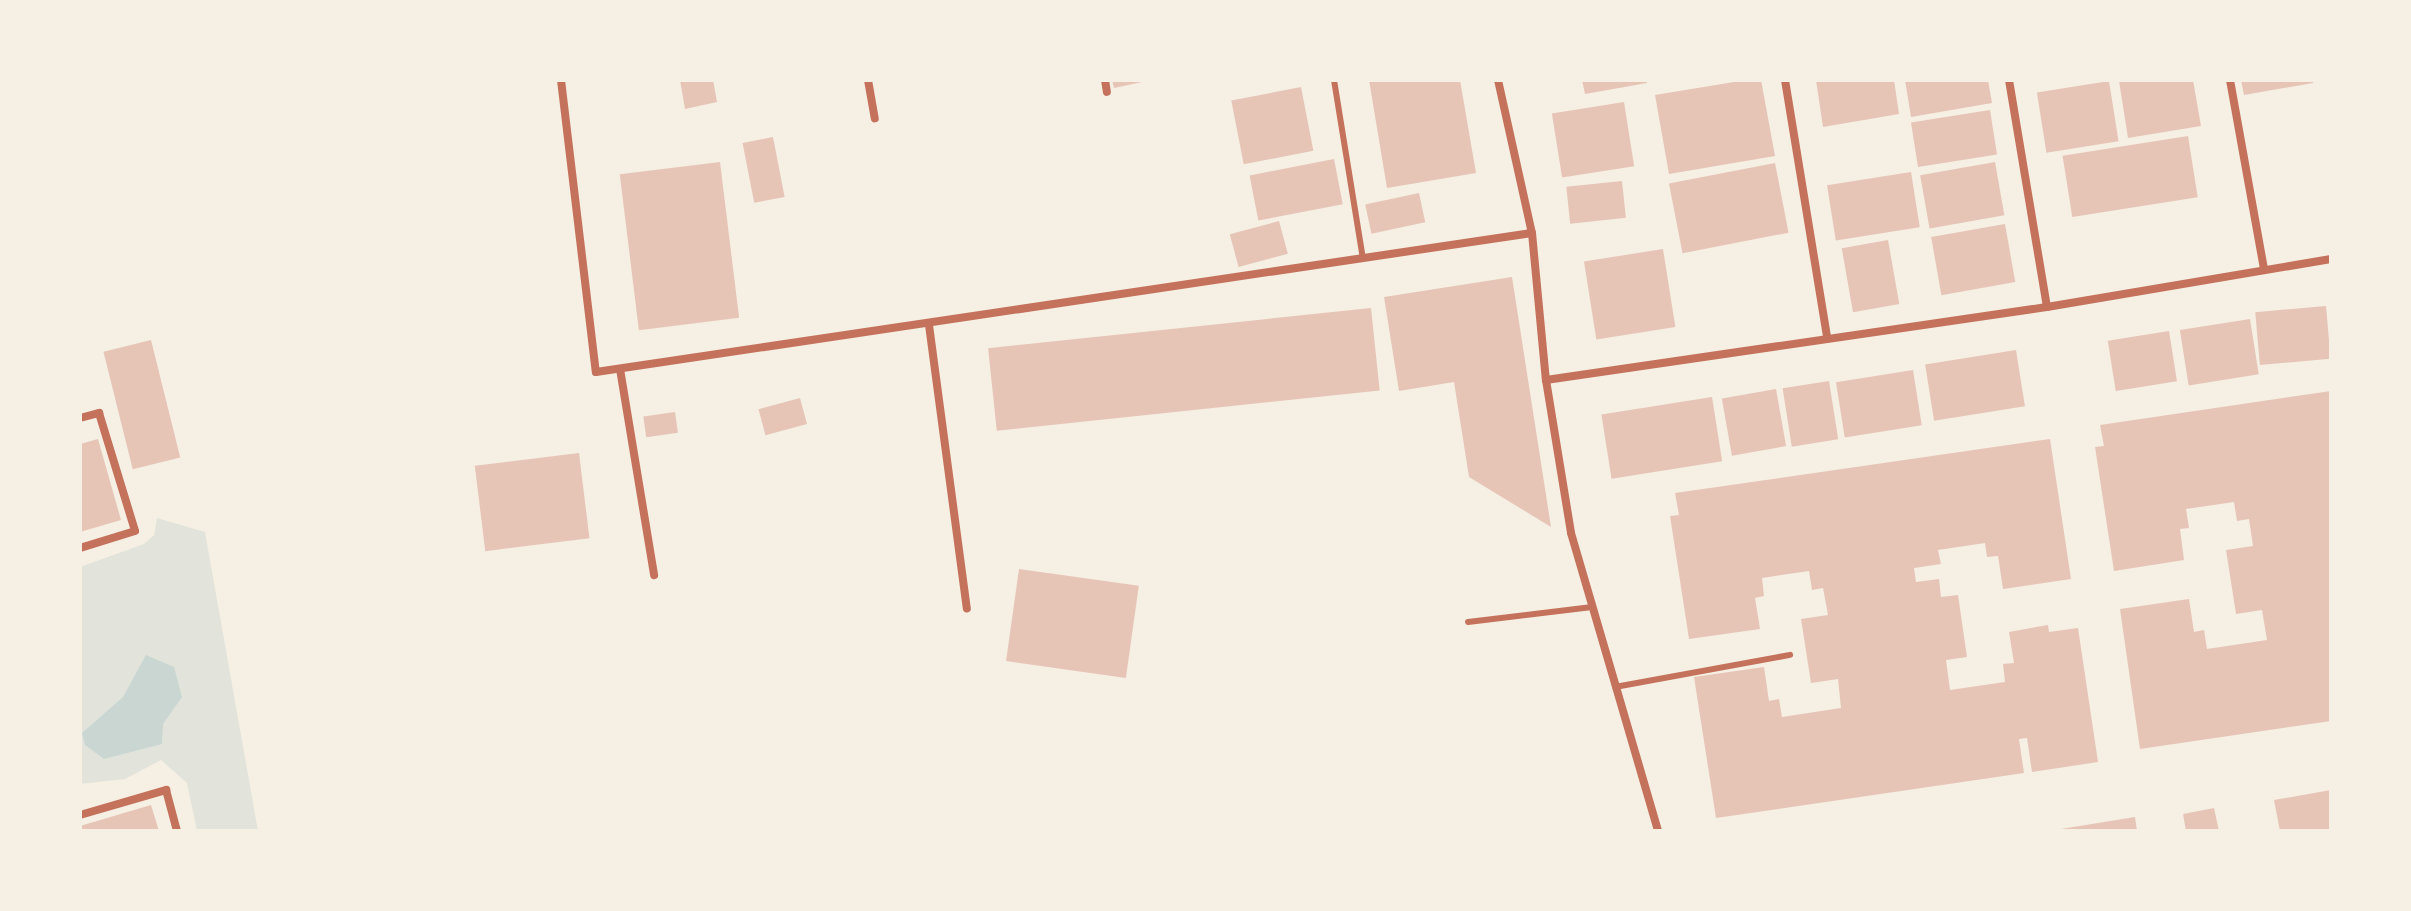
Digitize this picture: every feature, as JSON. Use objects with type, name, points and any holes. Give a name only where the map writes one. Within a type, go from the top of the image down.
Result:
[{"type":"street","points":[[561,80],[596,372],[781,348],[1532,233]]},
{"type":"street","points":[[868,80],[875,118]]},
{"type":"street","points":[[1105,80],[1107,92]]},
{"type":"street","points":[[1498,80],[1532,233],[1546,380],[1571,533],[1658,831]]},
{"type":"street","points":[[1785,80],[1827,337]]},
{"type":"street","points":[[2009,80],[2047,307]]},
{"type":"street","points":[[2230,80],[2264,269]]},
{"type":"street","points":[[1546,380],[2047,307],[2331,259]]},
{"type":"street","points":[[929,325],[967,608]]},
{"type":"street","points":[[620,369],[654,575]]},
{"type":"street","points":[[80,418],[99,413],[135,531],[80,548]]},
{"type":"street","points":[[80,815],[166,790],[177,831]]},
{"type":"lane","points":[[1334,80],[1363,259]]},
{"type":"lane","points":[[1468,622],[1592,607]]},
{"type":"lane","points":[[1615,687],[1790,655]]},
{"type":"shaded area","points":[[157,518],[205,532],[258,831],[197,831],[187,783],[161,760],[125,779],[80,784],[80,567],[144,544],[154,535]]},
{"type":"shaded area","points":[[146,655],[174,667],[182,697],[163,724],[162,744],[104,759],[85,745],[82,733],[123,697]]},
{"type":"building","points":[[680,80],[713,80],[717,102],[685,109]]},
{"type":"building","points":[[1112,80],[1147,80],[1147,81],[1114,88]]},
{"type":"building","points":[[1369,80],[1460,80],[1476,173],[1387,188]]},
{"type":"building","points":[[1582,80],[1647,80],[1647,83],[1585,94]]},
{"type":"building","points":[[1761,80],[1775,156],[1669,174],[1655,95]]},
{"type":"building","points":[[1816,80],[1894,80],[1899,114],[1823,127]]},
{"type":"building","points":[[1905,80],[1988,80],[1992,103],[1911,117]]},
{"type":"building","points":[[2193,80],[2201,126],[2128,138],[2119,81]]},
{"type":"building","points":[[2241,80],[2313,80],[2313,83],[2244,95]]},
{"type":"building","points":[[2109,81],[2119,141],[2046,153],[2037,92]]},
{"type":"building","points":[[1301,87],[1313,151],[1244,164],[1231,101]]},
{"type":"building","points":[[1624,102],[1634,166],[1562,178],[1552,113]]},
{"type":"building","points":[[1990,110],[1997,154],[1918,167],[1911,123]]},
{"type":"building","points":[[2188,136],[2198,197],[2072,217],[2063,156]]},
{"type":"building","points":[[773,137],[785,197],[754,203],[743,143]]},
{"type":"building","points":[[1334,159],[1343,204],[1258,221],[1250,175]]},
{"type":"building","points":[[720,162],[739,318],[639,330],[620,174]]},
{"type":"building","points":[[1995,162],[2004,215],[1930,228],[1920,175]]},
{"type":"building","points":[[1775,163],[1789,233],[1683,253],[1669,184]]},
{"type":"building","points":[[1911,172],[1920,227],[1836,241],[1827,185]]},
{"type":"building","points":[[1622,181],[1626,218],[1570,224],[1566,187]]},
{"type":"building","points":[[1419,193],[1425,222],[1371,234],[1365,204]]},
{"type":"building","points":[[1279,221],[1288,254],[1239,267],[1230,234]]},
{"type":"building","points":[[2005,224],[2015,282],[1941,295],[1931,237]]},
{"type":"building","points":[[1888,240],[1899,304],[1853,312],[1842,248]]},
{"type":"building","points":[[1663,249],[1675,327],[1596,340],[1584,262]]},
{"type":"building","points":[[1512,277],[1551,527],[1469,477],[1454,382],[1399,391],[1384,297]]},
{"type":"building","points":[[2326,306],[2331,359],[2260,365],[2255,312]]},
{"type":"building","points":[[1371,308],[1380,391],[997,431],[988,348]]},
{"type":"building","points":[[2250,319],[2259,374],[2189,385],[2180,330]]},
{"type":"building","points":[[2169,331],[2177,381],[2116,391],[2108,341]]},
{"type":"building","points":[[151,340],[180,457],[133,469],[103,352]]},
{"type":"building","points":[[2016,350],[2025,406],[1934,421],[1925,364]]},
{"type":"building","points":[[1913,370],[1922,425],[1845,438],[1836,382]]},
{"type":"building","points":[[1829,381],[1838,439],[1792,447],[1783,388]]},
{"type":"building","points":[[1776,389],[1786,446],[1732,456],[1722,399]]},
{"type":"building","points":[[2331,391],[2331,721],[2140,749],[2120,609],[2189,599],[2194,632],[2204,630],[2207,649],[2267,640],[2262,610],[2236,614],[2226,550],[2253,546],[2249,519],[2237,521],[2234,502],[2186,509],[2189,528],[2180,529],[2184,560],[2114,571],[2095,447],[2104,446],[2100,425]]},
{"type":"building","points":[[1712,397],[1722,461],[1612,479],[1601,415]]},
{"type":"building","points":[[800,398],[807,424],[765,435],[758,409]]},
{"type":"building","points":[[675,412],[678,433],[646,437],[643,416]]},
{"type":"building","points":[[98,439],[121,520],[80,532],[80,444]]},
{"type":"building","points":[[2050,439],[2071,579],[2003,589],[1998,556],[1987,557],[1985,543],[1938,550],[1941,564],[1914,568],[1916,582],[1939,579],[1941,597],[1958,595],[1967,657],[1946,660],[1950,690],[2005,682],[2003,664],[2014,663],[2009,632],[2048,625],[2049,632],[2078,628],[2098,762],[2032,772],[2027,738],[2019,739],[2024,773],[1716,818],[1694,677],[1764,667],[1769,701],[1779,699],[1782,717],[1841,708],[1838,679],[1811,683],[1801,619],[1828,615],[1823,588],[1812,590],[1809,571],[1762,578],[1764,596],[1755,598],[1760,629],[1689,639],[1670,516],[1679,515],[1675,493]]},
{"type":"building","points":[[579,453],[589,538],[485,551],[475,466]]},
{"type":"building","points":[[1019,569],[1139,586],[1126,678],[1006,661]]},
{"type":"building","points":[[2331,790],[2331,831],[2280,831],[2274,800]]},
{"type":"building","points":[[151,805],[159,831],[80,831],[80,826]]},
{"type":"building","points":[[2214,808],[2219,831],[2186,831],[2183,814]]},
{"type":"building","points":[[2135,817],[2137,831],[2061,831],[2061,829]]}]
